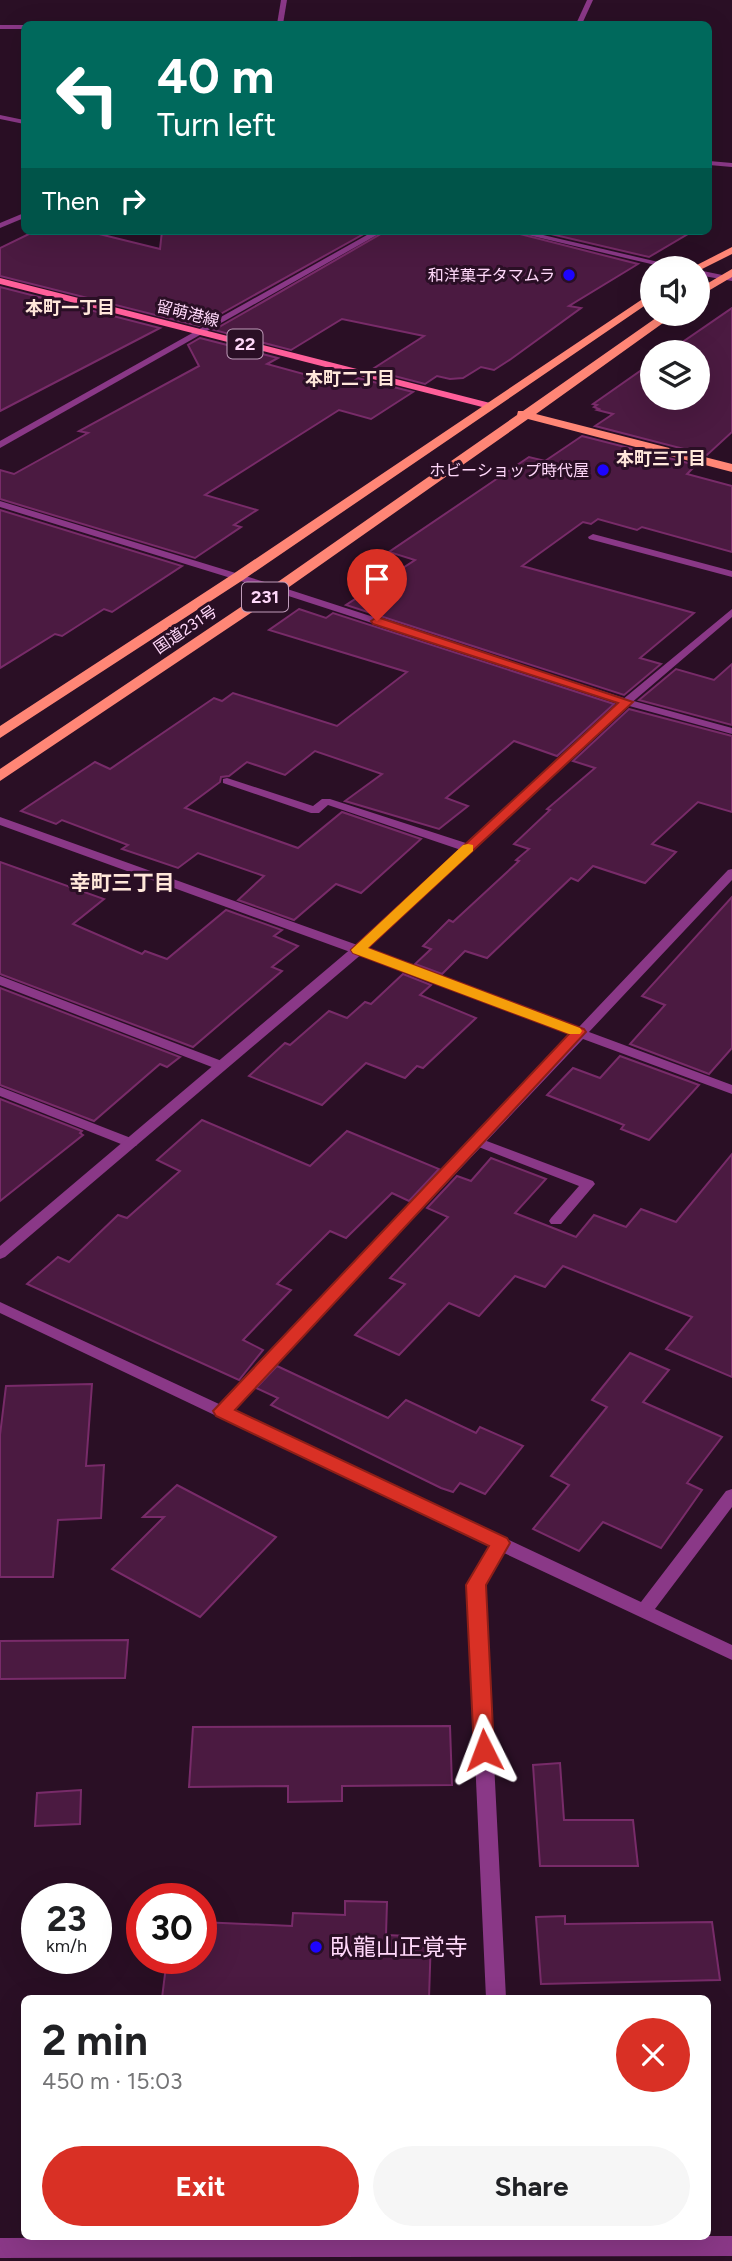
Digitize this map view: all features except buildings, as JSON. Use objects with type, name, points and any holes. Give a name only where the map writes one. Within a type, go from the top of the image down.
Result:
[{"type":"highway","points":[[710,263],[732,250]]},
{"type":"highway","points":[[710,287],[729,276]]},
{"type":"highway","name":"国道231号","points":[[0,733],[238,577],[640,304]]},
{"type":"highway","name":"国道231号","points":[[0,776],[277,589],[653,326]]},
{"type":"highway","points":[[490,406],[732,468]]},
{"type":"main road","name":"留萌港線","points":[[0,281],[490,406]]},
{"type":"street","points":[[280,21],[284,0]]},
{"type":"street","points":[[580,21],[590,0]]},
{"type":"street","points":[[0,27],[21,27]]},
{"type":"street","points":[[0,117],[21,121]]},
{"type":"street","points":[[712,163],[732,165]]},
{"type":"street","points":[[0,226],[21,216]]},
{"type":"street","points":[[0,445],[373,235]]},
{"type":"street","points":[[533,235],[640,259]]},
{"type":"street","points":[[710,272],[729,276]]},
{"type":"street","points":[[0,504],[277,589],[626,702],[732,731]]},
{"type":"street","points":[[0,519],[15,509]]},
{"type":"street","points":[[593,537],[732,574]]},
{"type":"street","points":[[0,1254],[358,950],[626,702],[732,612]]},
{"type":"street","points":[[227,781],[315,810],[326,801],[468,848]]},
{"type":"street","points":[[0,821],[358,950],[732,1090]]},
{"type":"street","points":[[222,1411],[732,873]]},
{"type":"street","points":[[0,980],[222,1066]]},
{"type":"street","points":[[0,1091],[131,1143]]},
{"type":"street","points":[[476,1141],[588,1184],[556,1221]]},
{"type":"street","points":[[0,1307],[732,1653]]},
{"type":"street","points":[[645,1610],[732,1495]]},
{"type":"street","points":[[496,1995],[476,1585],[501,1543]]},
{"type":"street","points":[[0,2248],[507,2241],[732,2246]]},
{"type":"slow traffic","points":[[468,848],[358,950],[575,1031]]},
{"type":"place","name":"和洋菓子タマムラ","points":[[569,275]]},
{"type":"place","name":"ホビーショップ時代屋","points":[[603,470]]},
{"type":"place","name":"臥龍山正覚寺","points":[[316,1947]]},
{"type":"district","name":"本町一丁目","points":[[70,308]]},
{"type":"district","name":"本町二丁目","points":[[350,379]]},
{"type":"district","name":"本町三丁目","points":[[661,459]]},
{"type":"district","name":"幸町三丁目","points":[[122,883]]},
{"type":"route","points":[[377,621],[626,702],[358,950],[579,1032],[222,1411],[501,1543],[476,1585],[484,1750]]}]
